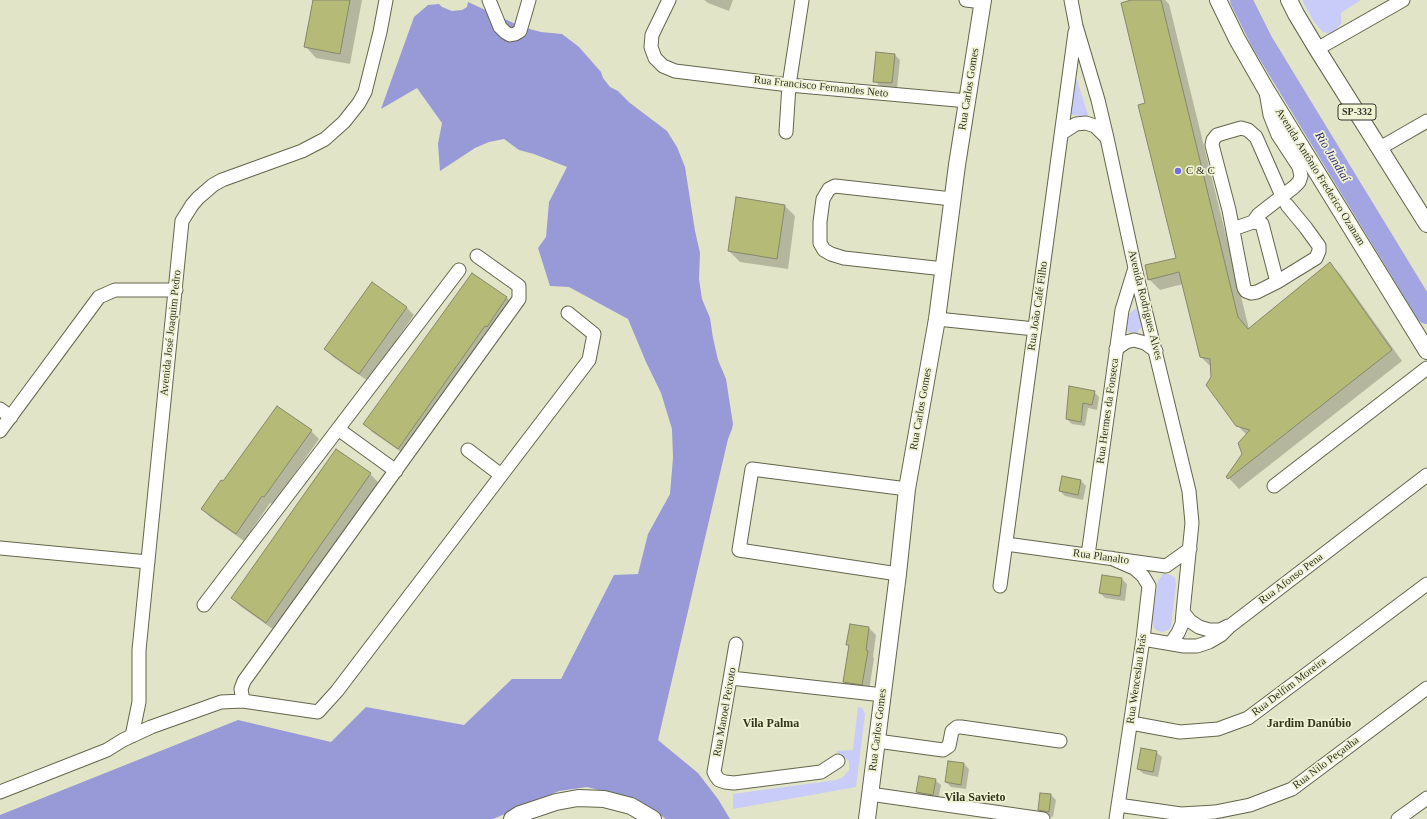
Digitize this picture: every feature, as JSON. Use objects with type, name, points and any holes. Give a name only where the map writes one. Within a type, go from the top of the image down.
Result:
[{"type":"main road","name":"Avenida Antônio Frederico Ozanam","points":[[1218,0],[1237,39],[1265,88],[1427,351]]},
{"type":"main road","name":"SP-332","points":[[1289,0],[1317,49],[1427,224]]},
{"type":"main road","name":"Rua Carlos Gomes","points":[[867,819],[898,574],[907,489],[937,319],[952,199],[983,1]]},
{"type":"main road","points":[[512,819],[520,814],[556,802],[578,798],[604,798],[631,806],[653,819]]},
{"type":"street","name":"Avenida José Joaquim Pedro","points":[[132,736],[140,702],[139,650],[182,221],[192,205],[205,191],[222,180],[302,151],[325,139],[352,113],[365,92],[380,32],[386,0]]},
{"type":"street","points":[[489,0],[500,27],[505,32],[510,34],[516,34],[520,31],[529,0]]},
{"type":"street","name":"Rua Francisco Fernandes Neto","points":[[669,0],[652,35],[651,46],[655,58],[663,66],[676,72],[789,85],[968,101]]},
{"type":"street","points":[[786,132],[789,85],[802,0]]},
{"type":"street","points":[[966,0],[983,1]]},
{"type":"street","name":"Avenida Rodrigues Alves","points":[[1071,0],[1076,26],[1098,100],[1189,491],[1192,523],[1184,612],[1182,624],[1171,643]]},
{"type":"street","points":[[1317,49],[1403,0]]},
{"type":"street","name":"Rua João Café Filho","points":[[1000,586],[1076,26]]},
{"type":"street","points":[[1265,88],[1270,115],[1278,135],[1299,168],[1301,176],[1299,182],[1284,201],[1258,215],[1257,223],[1277,282]]},
{"type":"street","points":[[1380,148],[1427,121]]},
{"type":"street","points":[[1062,133],[1076,124],[1086,123],[1095,126],[1107,138]]},
{"type":"street","points":[[1241,128],[1248,130],[1256,137],[1284,201],[1319,246],[1319,251],[1316,258],[1277,282],[1257,292],[1250,293],[1244,288],[1233,229],[1212,145],[1213,140],[1217,135],[1241,128]]},
{"type":"street","points":[[944,269],[844,258],[831,254],[824,250],[820,243],[820,222],[823,199],[829,189],[835,186],[952,199]]},
{"type":"street","points":[[1233,229],[1257,223]]},
{"type":"street","points":[[243,701],[241,689],[244,681],[520,299],[519,286],[477,256]]},
{"type":"street","name":"Rua Hermes da Fonseca","points":[[1088,555],[1122,310],[1136,268]]},
{"type":"street","points":[[204,605],[459,270]]},
{"type":"street","points":[[0,431],[99,297],[115,290],[176,290]]},
{"type":"street","points":[[0,792],[107,750],[123,740],[151,727],[211,705],[232,701],[243,701],[318,712],[337,691],[589,360],[594,334],[568,313]]},
{"type":"street","points":[[937,319],[1035,329]]},
{"type":"street","points":[[1116,349],[1126,342],[1134,340],[1145,343],[1156,351]]},
{"type":"street","points":[[1274,486],[1427,368]]},
{"type":"street","points":[[0,409],[11,417]]},
{"type":"street","points":[[338,428],[396,471]]},
{"type":"street","points":[[468,450],[501,475]]},
{"type":"street","points":[[898,574],[739,550],[752,470],[907,489]]},
{"type":"street","name":"Rua Afonso Pena","points":[[1143,639],[1184,646],[1197,646],[1210,642],[1427,475]]},
{"type":"street","name":"Rua Planalto","points":[[1006,544],[1175,567],[1182,572],[1186,581]]},
{"type":"street","points":[[0,548],[148,562]]},
{"type":"street","points":[[1149,586],[1151,577],[1157,570],[1166,566],[1190,549]]},
{"type":"street","points":[[1111,558],[1134,568],[1143,576],[1149,586]]},
{"type":"street","name":"Rua Delfim Moreira","points":[[1131,723],[1180,732],[1218,729],[1248,718],[1427,584]]},
{"type":"street","name":"Rua Wenceslau Brás","points":[[1116,819],[1143,639],[1149,586]]},
{"type":"street","points":[[1184,612],[1190,621],[1199,627],[1209,630],[1220,630],[1230,626]]},
{"type":"street","name":"Rua Manoel Peixoto","points":[[736,644],[714,772],[719,780],[734,783],[821,772],[838,761]]},
{"type":"street","points":[[731,678],[883,695]]},
{"type":"street","name":"Rua Nilo Peçanha","points":[[1118,805],[1181,814],[1215,812],[1250,805],[1292,789],[1427,688]]},
{"type":"street","points":[[876,741],[943,750],[948,746],[952,731],[957,727],[1060,741]]},
{"type":"street","points":[[870,794],[1002,816],[1043,819]]},
{"type":"street","points":[[1398,819],[1427,798]]},
{"type":"shaded area","points":[[1302,0],[1361,0],[1341,13],[1341,24],[1331,34],[1323,32],[1314,22]]},
{"type":"shaded area","points":[[468,2],[522,27],[541,32],[562,34],[579,47],[601,72],[603,78],[610,87],[618,91],[630,103],[667,131],[677,147],[685,167],[700,253],[699,279],[702,299],[710,318],[718,360],[726,379],[733,424],[728,439],[658,740],[698,773],[718,799],[730,819],[666,819],[656,812],[626,797],[587,787],[559,791],[493,819],[0,819],[0,815],[238,720],[331,742],[366,707],[464,725],[512,679],[561,679],[614,575],[638,574],[648,534],[670,494],[673,458],[672,429],[661,393],[628,319],[569,287],[550,286],[538,248],[546,237],[549,202],[567,167],[534,154],[519,150],[504,139],[489,142],[475,148],[440,171],[438,144],[442,123],[417,88],[381,109],[414,17],[428,5],[439,4],[442,7],[452,11],[462,10],[467,7]]},
{"type":"shaded area","points":[[1074,71],[1089,118],[1069,114]]},
{"type":"shaded area","points":[[1136,308],[1143,320],[1141,327],[1136,334],[1128,332],[1123,324],[1129,314]]},
{"type":"shaded area","points":[[1163,574],[1171,575],[1175,578],[1176,584],[1171,627],[1163,632],[1154,628],[1152,621],[1158,581]]},
{"type":"shaded area","points":[[858,707],[862,708],[865,714],[856,787],[733,809],[733,794],[836,780],[843,777],[849,770],[849,761],[836,751],[853,750]]},
{"type":"building","points":[[313,0],[350,0],[340,54],[304,47]]},
{"type":"building","name":"C & C","points":[[1131,0],[1161,0],[1238,317],[1248,329],[1330,262],[1392,350],[1228,479],[1226,477],[1242,454],[1238,443],[1250,430],[1236,426],[1206,385],[1211,377],[1210,359],[1200,357],[1179,272],[1148,280],[1145,265],[1176,258],[1138,105],[1145,103],[1121,3]]},
{"type":"building","points":[[876,52],[895,54],[892,83],[873,82]]},
{"type":"building","points":[[736,197],[785,205],[777,259],[728,251]]},
{"type":"building","points":[[472,273],[507,297],[487,327],[485,326],[398,449],[363,424]]},
{"type":"building","points":[[372,282],[407,307],[359,374],[324,349]]},
{"type":"building","points":[[1069,386],[1095,391],[1092,405],[1083,403],[1081,422],[1066,419]]},
{"type":"building","points":[[277,406],[312,430],[264,497],[262,496],[236,534],[201,509]]},
{"type":"building","points":[[336,449],[371,473],[266,623],[231,598]]},
{"type":"building","points":[[1062,476],[1081,480],[1078,495],[1059,491]]},
{"type":"building","points":[[1102,575],[1122,578],[1120,596],[1099,593]]},
{"type":"building","points":[[850,624],[869,627],[866,650],[868,651],[862,685],[843,682],[849,645],[846,645]]},
{"type":"building","points":[[1141,748],[1157,751],[1153,772],[1137,769]]},
{"type":"building","points":[[948,761],[964,763],[961,785],[945,782]]},
{"type":"building","points":[[919,776],[936,779],[933,795],[916,792]]},
{"type":"building","points":[[1040,793],[1051,794],[1049,812],[1038,810]]},
{"type":"waterway","name":"Rio Jundiaí","points":[[1241,0],[1262,42],[1427,313]]},
{"type":"place","name":"C & C","points":[[1178,171]]},
{"type":"district","name":"Vila Palma","points":[[771,724]]},
{"type":"district","name":"Jardim Danúbio","points":[[1309,724]]},
{"type":"district","name":"Vila Savieto","points":[[975,798]]}]
